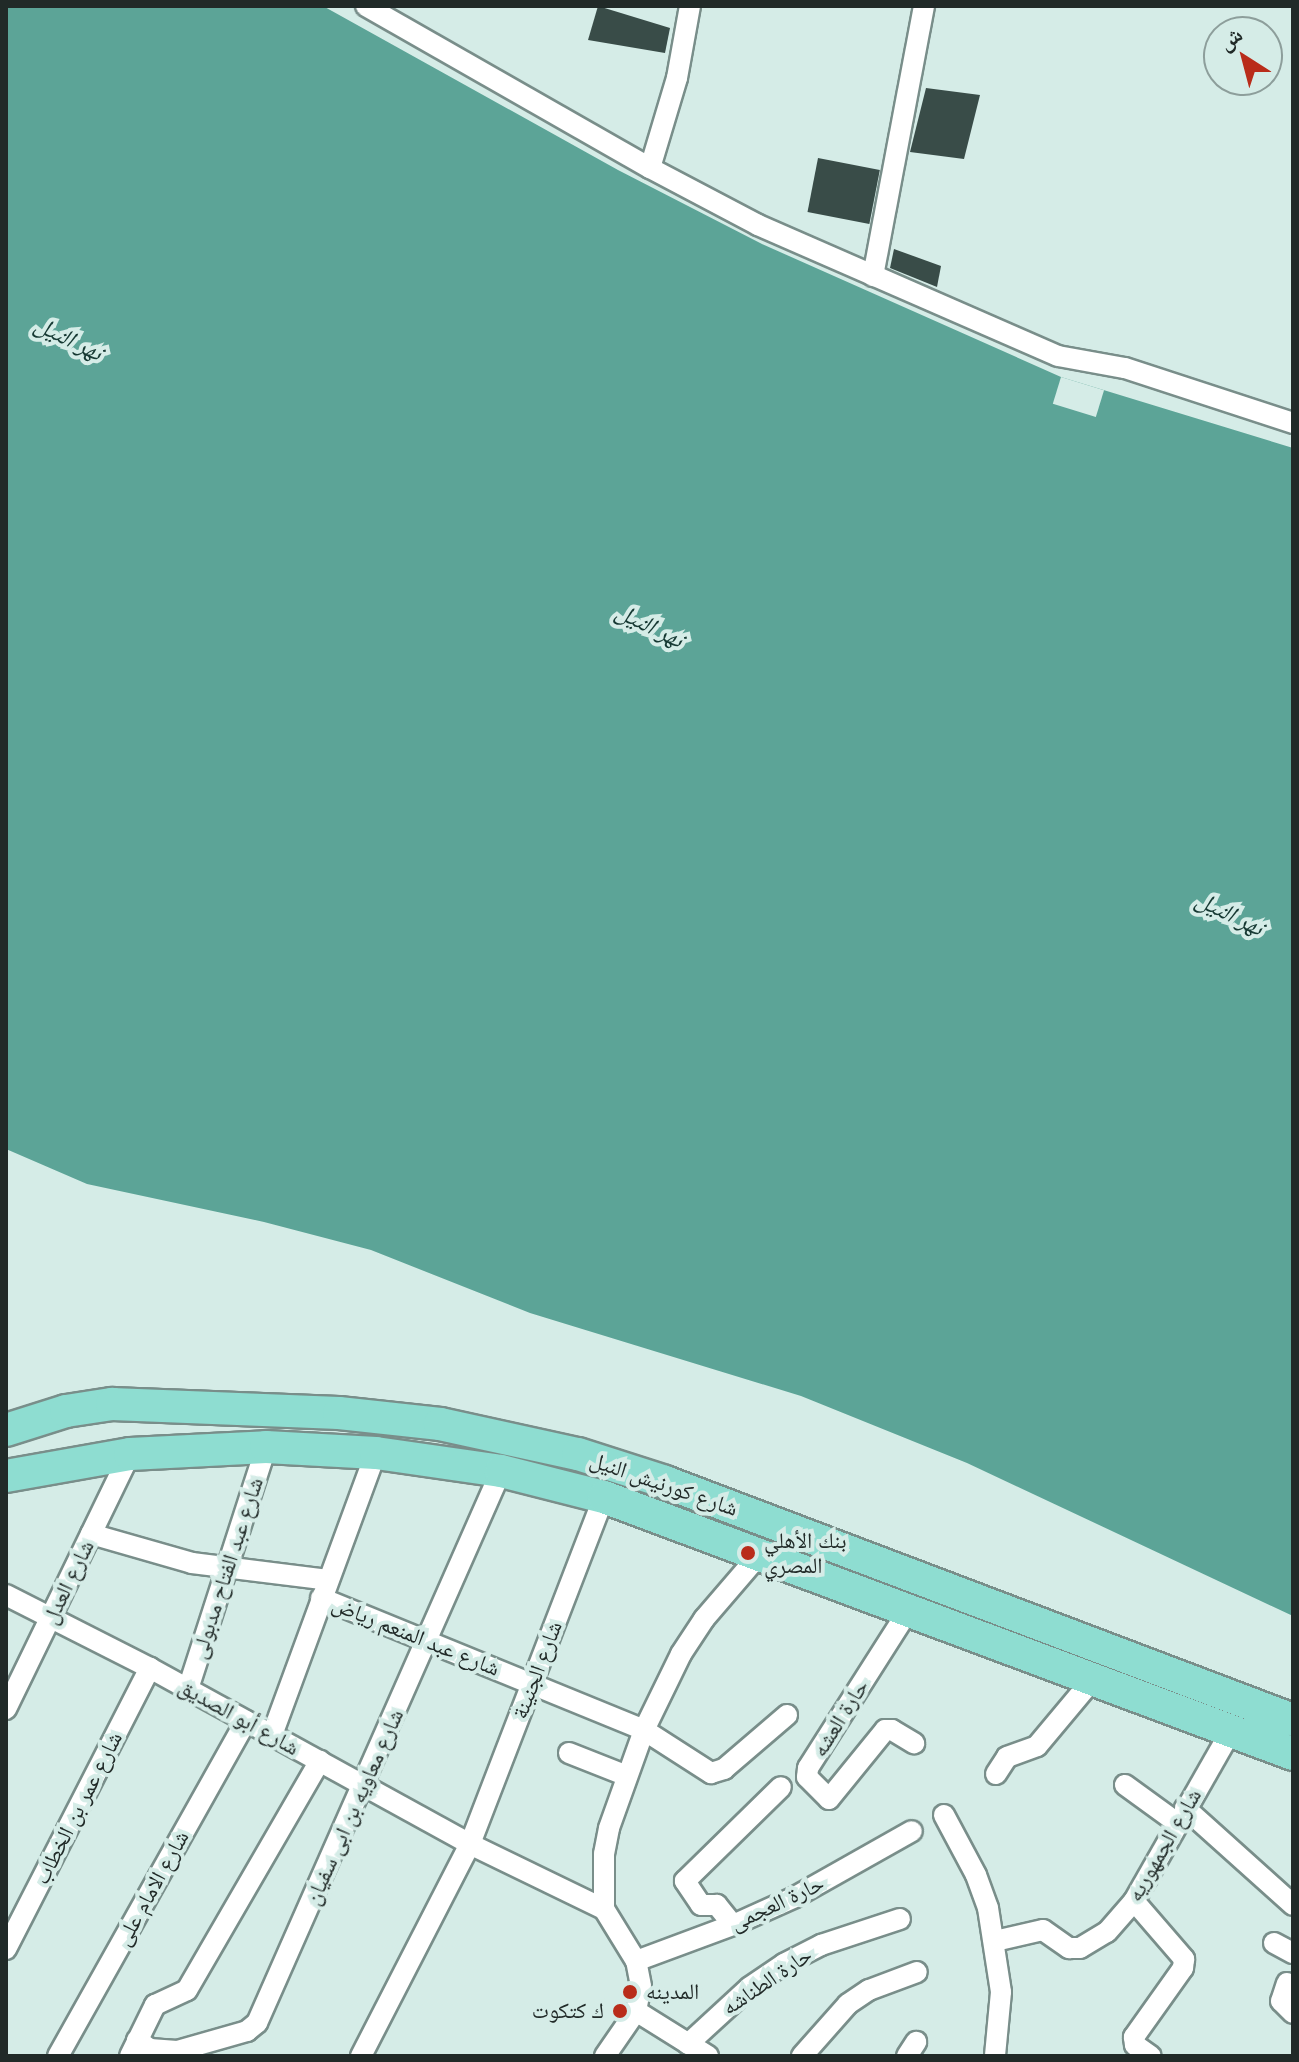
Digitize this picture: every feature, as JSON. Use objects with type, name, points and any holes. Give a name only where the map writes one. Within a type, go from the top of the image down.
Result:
[{"type":"main road","name":"شارع كورنيش النيل","points":[[6,1430],[66,1411],[112,1404],[339,1413],[440,1424],[578,1454],[665,1482],[1293,1720]]},
{"type":"main road","name":"شارع كورنيش النيل","points":[[6,1476],[130,1454],[266,1447],[376,1453],[501,1471],[604,1497],[1293,1754]]},
{"type":"street","points":[[366,6],[650,168],[758,225],[1058,356],[1125,368],[1293,423]]},
{"type":"street","points":[[650,168],[677,78],[690,6]]},
{"type":"street","points":[[873,276],[924,6]]},
{"type":"street","name":"شارع عبد الفتاح مدبولى","points":[[188,1689],[266,1447]]},
{"type":"street","points":[[272,1735],[376,1453]]},
{"type":"street","name":"شارع العدل","points":[[6,1709],[130,1454]]},
{"type":"street","name":"شارع معاويه بن ابى سفيان","points":[[134,2048],[177,2051],[254,2027],[501,1471]]},
{"type":"street","name":"شارع الجنينة","points":[[361,2056],[470,1844],[604,1497]]},
{"type":"street","name":"شارع عبد المنعم رياض","points":[[91,1534],[156,1555],[325,1589],[428,1641],[644,1730],[716,1773],[787,1715]]},
{"type":"street","points":[[611,2054],[636,2011],[641,1986],[636,1961],[604,1909],[604,1854],[609,1828],[644,1730],[681,1654],[712,1608],[759,1555]]},
{"type":"street","name":"شارع أبو الصديق","points":[[6,1595],[150,1668],[470,1844],[604,1909]]},
{"type":"street","name":"حارة العشه","points":[[908,1611],[808,1768],[807,1777],[829,1799],[885,1730],[890,1729],[914,1743]]},
{"type":"street","name":"شارع عمر بن الخطاب","points":[[6,1949],[150,1668]]},
{"type":"street","points":[[996,1774],[1007,1757],[1037,1746],[1093,1679]]},
{"type":"street","name":"شارع الامام على","points":[[58,2056],[246,1721]]},
{"type":"street","name":"شارع الجمهوريه","points":[[995,1941],[1043,1930],[1069,1948],[1080,1948],[1107,1932],[1134,1901],[1180,1815],[1231,1731]]},
{"type":"street","points":[[569,1753],[627,1776]]},
{"type":"street","points":[[134,2048],[159,2001],[187,1990],[320,1761]]},
{"type":"street","points":[[1125,1785],[1180,1815],[1293,1905]]},
{"type":"street","points":[[733,1925],[717,1905],[701,1905],[685,1881],[781,1787]]},
{"type":"street","points":[[944,1815],[976,1875],[995,1941],[1001,1992],[995,2056]]},
{"type":"street","name":"حارة العجمى","points":[[636,1961],[733,1925],[854,1866],[912,1831]]},
{"type":"street","points":[[1134,1901],[1185,1962],[1134,2037],[1135,2045],[1151,2056]]},
{"type":"street","name":"حارة الطناشه","points":[[688,2044],[739,1996],[784,1964],[847,1935],[900,1919]]},
{"type":"street","points":[[1274,1943],[1293,1953]]},
{"type":"street","points":[[802,2056],[848,2004],[869,1990],[917,1972]]},
{"type":"street","points":[[1287,1983],[1281,2001],[1293,2013]]},
{"type":"street","points":[[636,2011],[708,2056]]},
{"type":"water","name":"نهر النيل","points":[[6,6],[323,6],[618,170],[762,244],[1061,377],[1293,448],[1293,1616],[967,1463],[801,1396],[530,1313],[371,1250],[264,1222],[87,1184],[6,1149]]},
{"type":"pier","points":[[1061,377],[1104,390],[1096,417],[1053,404]]},
{"type":"building","points":[[598,6],[670,28],[665,53],[588,40]]},
{"type":"building","points":[[926,88],[980,95],[964,159],[910,152]]},
{"type":"building","points":[[818,158],[880,170],[869,224],[808,212]]},
{"type":"building","points":[[894,249],[941,266],[937,287],[890,268]]},
{"type":"place","name":"بنك الأهلي المصري","points":[[748,1553]]},
{"type":"place","name":"المدينه","points":[[630,1992]]},
{"type":"place","name":"ك كتكوت","points":[[620,2011]]}]
